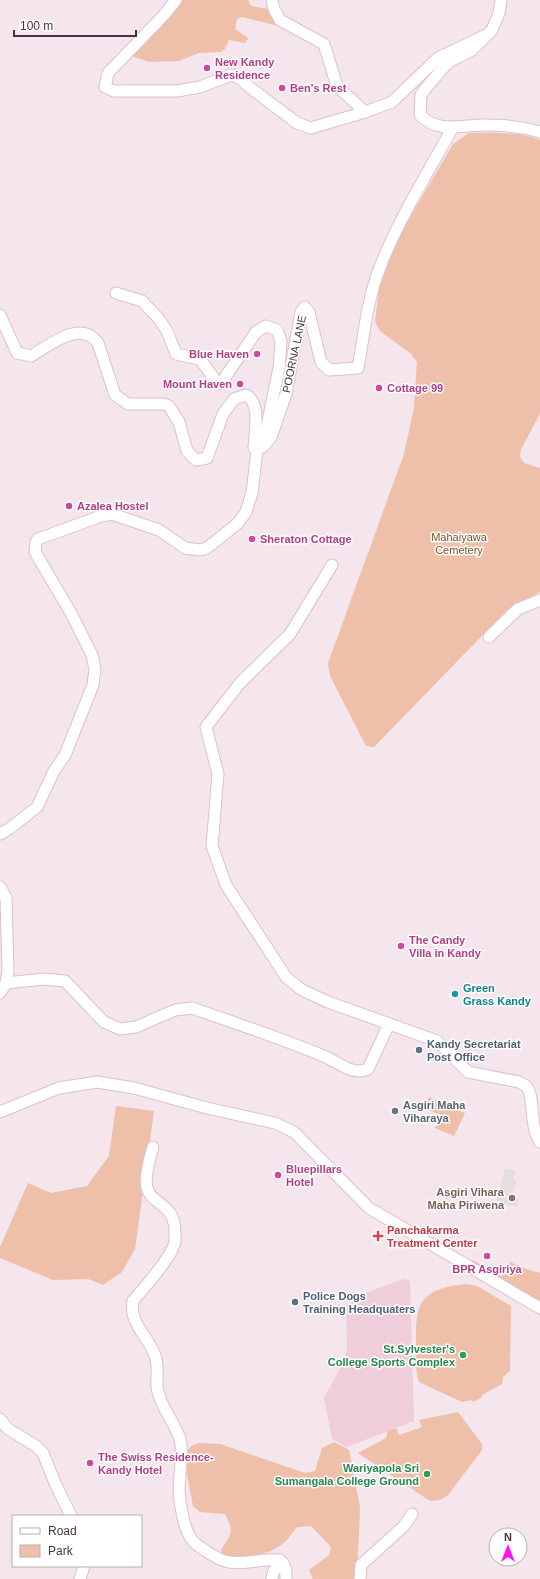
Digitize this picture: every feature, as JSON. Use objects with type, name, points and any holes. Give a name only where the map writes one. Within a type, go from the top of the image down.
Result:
[{"type":"street","points":[[176,0],[164,15],[108,73],[105,87],[114,91],[177,91],[200,87],[231,75],[241,79],[248,86],[298,123],[311,128],[365,112],[392,102],[438,58],[486,35]]},
{"type":"street","points":[[272,0],[274,9],[280,20],[324,44],[337,86],[365,112]]},
{"type":"street","points":[[501,0],[492,30],[472,50],[452,60],[443,68],[421,95],[420,115],[428,122],[438,127],[487,124],[521,126],[540,132]]},
{"type":"street","name":"POORNA LANE","points":[[260,448],[271,436],[286,394],[301,312],[305,307],[309,312],[321,362],[329,370],[358,368],[368,307],[380,268],[403,218],[453,127]]},
{"type":"street","points":[[0,834],[9,829],[37,807],[54,771],[65,755],[93,684],[95,669],[92,655],[71,613],[35,552],[36,542],[38,539],[101,516],[112,514],[159,530],[185,548],[200,550],[207,548],[237,524],[246,512],[252,493],[260,448],[266,429],[279,368],[281,341],[277,330],[266,326],[256,332],[221,383],[218,384],[200,359],[176,354],[167,330],[142,301],[116,293]]},
{"type":"street","points":[[0,315],[17,353],[31,356],[68,334],[87,334],[93,336],[98,343],[115,395],[128,404],[162,404],[169,406],[179,422],[187,452],[196,460],[207,458],[223,414],[234,399],[246,395],[249,396],[256,410],[254,448],[260,448]]},
{"type":"street","points":[[332,565],[290,634],[240,683],[206,727],[218,774],[212,846],[226,886],[286,977],[302,990],[437,1041],[468,1072],[519,1082],[526,1086],[529,1093],[534,1128],[540,1142]]},
{"type":"street","points":[[489,636],[518,609],[540,600]]},
{"type":"street","points":[[0,887],[6,898],[8,971],[6,983],[0,993]]},
{"type":"street","points":[[6,983],[44,980],[64,981],[104,1022],[120,1029],[136,1028],[175,1010],[192,1008],[326,1057],[355,1071],[362,1072],[368,1069],[389,1024]]},
{"type":"street","points":[[0,1112],[59,1088],[97,1082],[134,1088],[207,1108],[282,1126],[294,1132],[369,1208],[540,1308]]},
{"type":"street","points":[[153,1146],[148,1163],[146,1188],[153,1198],[166,1207],[172,1216],[175,1226],[175,1244],[167,1258],[133,1301],[132,1308],[133,1316],[138,1327],[147,1339],[156,1359],[158,1392],[171,1421],[177,1430],[180,1441],[179,1491],[186,1530],[194,1542],[215,1557],[226,1561],[247,1562],[272,1559],[280,1560],[286,1570],[286,1579]]},
{"type":"street","points":[[0,1419],[8,1429],[36,1446],[43,1453],[55,1483],[71,1515]]},
{"type":"street","points":[[360,1579],[361,1565],[404,1526],[412,1514]]},
{"type":"street","points":[[272,1579],[273,1572],[277,1566],[283,1563]]},
{"type":"street","points":[[80,1579],[84,1567]]},
{"type":"shaded area","points":[[505,1168],[515,1171],[513,1179],[517,1181],[512,1197],[519,1199],[517,1207],[496,1202]]},
{"type":"shaded area","points":[[403,1279],[410,1281],[414,1421],[347,1447],[332,1439],[324,1398],[345,1359],[347,1348],[346,1306],[360,1295]]},
{"type":"green space","points":[[179,0],[248,0],[251,6],[268,9],[287,28],[242,17],[237,19],[235,29],[248,38],[245,43],[229,40],[225,49],[221,52],[199,53],[179,61],[149,62],[129,55]]},
{"type":"green space","name":"Mahaiyawa Cemetery","points":[[469,133],[514,134],[540,140],[540,414],[521,449],[520,457],[524,463],[540,468],[540,592],[509,608],[374,747],[366,746],[330,676],[328,663],[404,454],[414,408],[417,362],[410,353],[380,331],[375,321],[379,290],[391,256],[405,226],[453,144]]},
{"type":"green space","points":[[429,1097],[465,1113],[454,1136],[435,1128],[441,1115],[424,1108]]},
{"type":"green space","points":[[116,1106],[154,1111],[135,1249],[122,1272],[103,1285],[88,1279],[53,1280],[0,1258],[0,1247],[28,1183],[51,1193],[87,1186],[109,1156]]},
{"type":"green space","points":[[473,1260],[501,1276],[510,1262],[540,1273],[540,1304],[470,1266]]},
{"type":"green space","name":"St.Sylvester's College Sports Complex","points":[[466,1284],[477,1286],[511,1306],[510,1371],[503,1377],[502,1384],[482,1395],[482,1397],[473,1402],[472,1400],[462,1402],[419,1382],[416,1364],[417,1318],[424,1300],[430,1294],[439,1289]]},
{"type":"green space","name":"Wariyapola Sri Sumangala College Ground","points":[[458,1412],[482,1444],[482,1450],[448,1495],[440,1500],[430,1501],[358,1453],[386,1438],[388,1431],[396,1428],[399,1435],[422,1427],[419,1420]]},
{"type":"green space","points":[[334,1442],[349,1450],[360,1507],[357,1579],[313,1579],[309,1570],[329,1555],[331,1547],[311,1526],[297,1527],[283,1543],[267,1552],[253,1555],[223,1556],[221,1550],[229,1536],[231,1529],[230,1525],[225,1514],[200,1512],[193,1506],[185,1465],[185,1454],[191,1446],[199,1443],[220,1444],[305,1473],[315,1471],[322,1448]]},
{"type":"place","name":"New Kandy Residence","points":[[207,68]]},
{"type":"place","name":"Ben's Rest","points":[[282,88]]},
{"type":"place","name":"Blue Haven","points":[[257,354]]},
{"type":"place","name":"Mount Haven","points":[[240,384]]},
{"type":"place","name":"Cottage 99","points":[[379,388]]},
{"type":"place","name":"Azalea Hostel","points":[[69,506]]},
{"type":"place","name":"Sheraton Cottage","points":[[252,539]]},
{"type":"place","name":"The Candy Villa in Kandy","points":[[401,946]]},
{"type":"place","name":"Green Grass Kandy","points":[[455,994]]},
{"type":"place","name":"Kandy Secretariat Post Office","points":[[419,1050]]},
{"type":"place","name":"Asgiri Maha Viharaya","points":[[395,1111]]},
{"type":"place","name":"Bluepillars Hotel","points":[[278,1175]]},
{"type":"place","name":"Asgiri Vihara Maha Piriwena","points":[[512,1198]]},
{"type":"place","name":"Panchakarma Treatment Center","points":[[378,1236]]},
{"type":"place","name":"BPR Asgiriya","points":[[487,1256]]},
{"type":"place","name":"Police Dogs Training Headquaters","points":[[295,1302]]},
{"type":"place","name":"St.Sylvester's College Sports Complex","points":[[463,1355]]},
{"type":"place","name":"The Swiss Residence- Kandy Hotel","points":[[90,1463]]},
{"type":"place","name":"Wariyapola Sri Sumangala College Ground","points":[[427,1474]]}]
